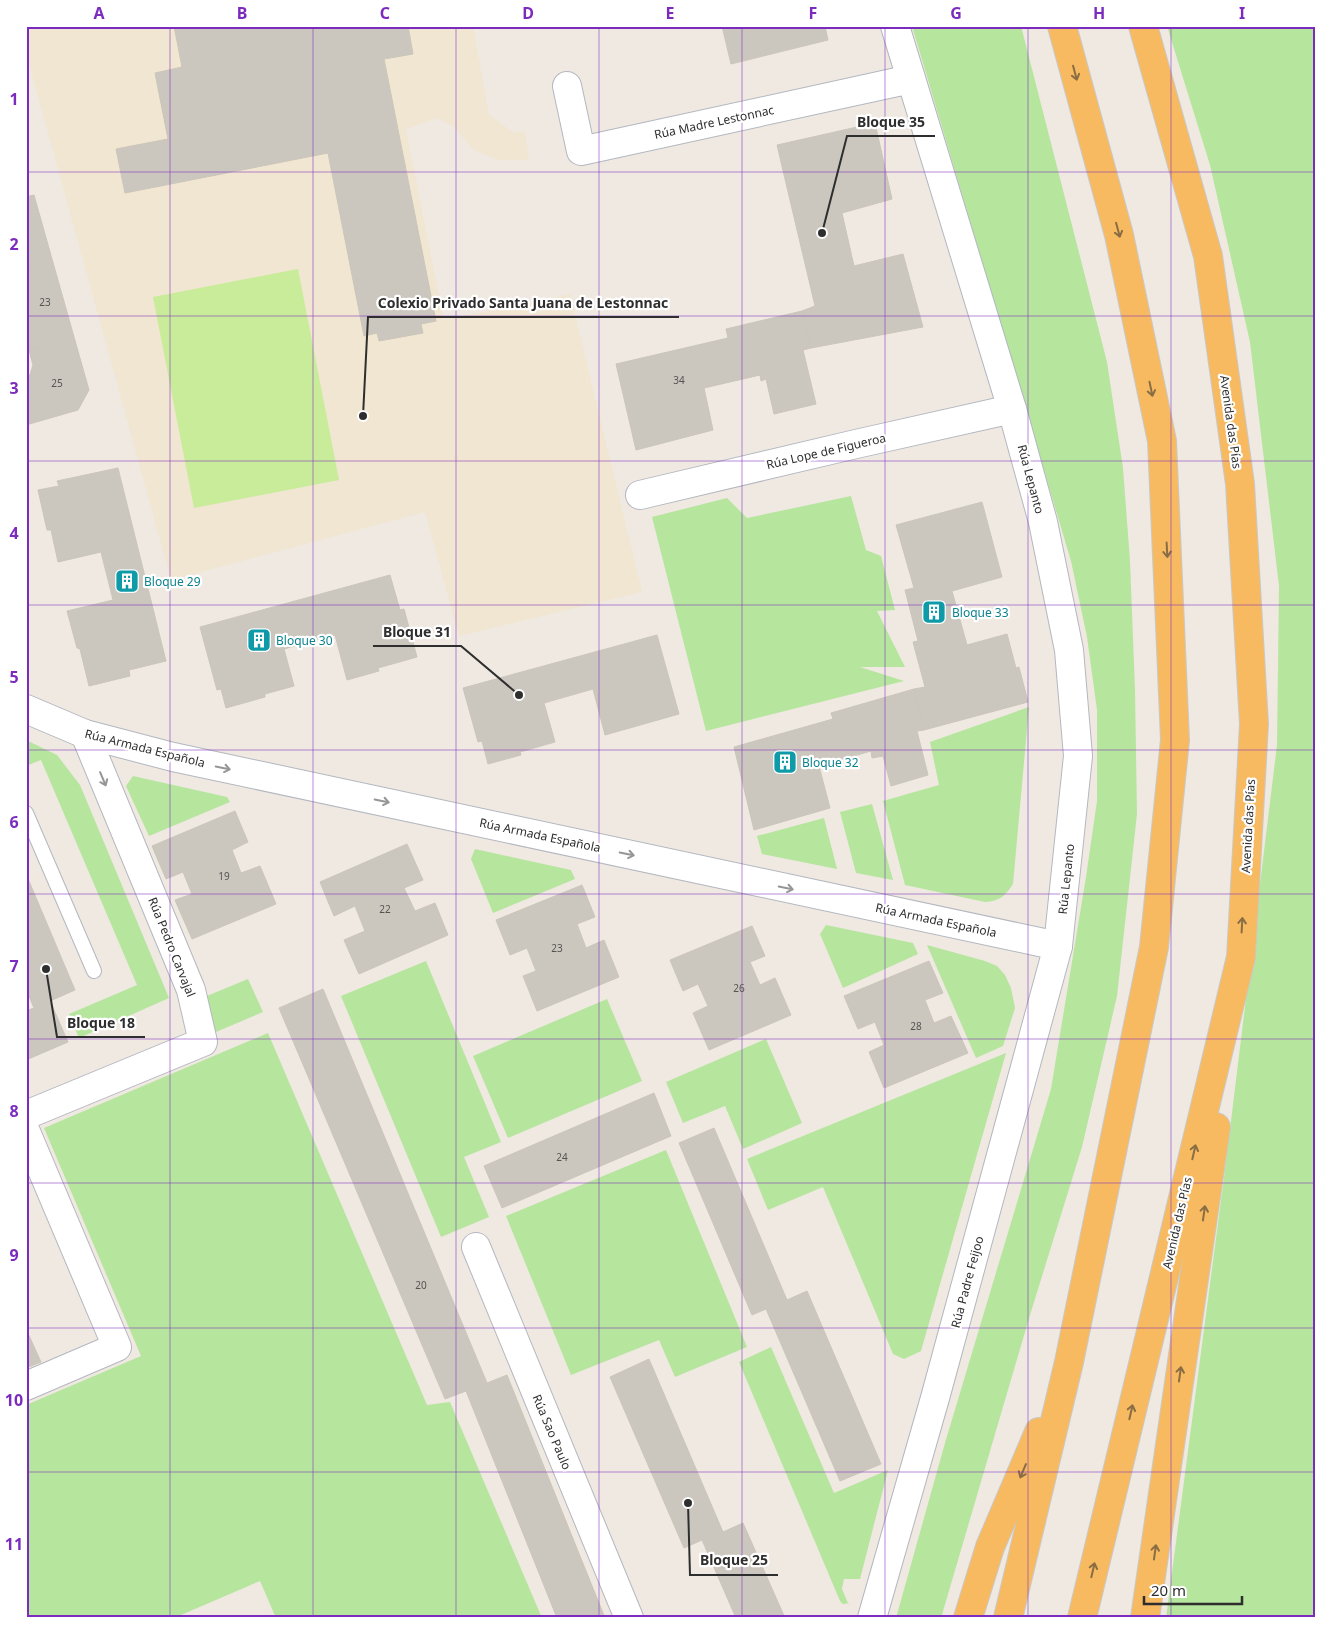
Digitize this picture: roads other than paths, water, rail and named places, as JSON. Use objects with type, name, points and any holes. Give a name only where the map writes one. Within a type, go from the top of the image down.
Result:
[{"type":"highway","points":[[1008,1618],[1069,1362],[1154,948],[1175,740],[1162,442],[1119,235],[1062,26]]},
{"type":"highway","name":"Avenida das Pías","points":[[1082,1618],[1240,957],[1254,724],[1240,484],[1208,256],[1143,26]]},
{"type":"highway","points":[[1145,1618],[1240,957]]},
{"type":"highway","points":[[968,1618],[990,1547],[1069,1362]]},
{"type":"street","name":"Rúa Lepanto","points":[[895,26],[1012,410],[1043,522],[1069,650],[1078,756],[1058,946]]},
{"type":"street","name":"Rúa Madre Lestonnac","points":[[566,86],[580,151],[912,79]]},
{"type":"street","name":"Rúa Lope de Figueroa","points":[[640,495],[856,444],[1012,410]]},
{"type":"street","name":"Rúa Armada Española","points":[[26,709],[85,734],[217,766],[1058,946]]},
{"type":"street","name":"Rúa Pedro Carvajal","points":[[26,1115],[203,1042],[191,990],[85,734]]},
{"type":"street","name":"Rúa Padre Feijoo","points":[[872,1618],[935,1398],[1058,946]]},
{"type":"street","points":[[26,1132],[118,1347],[26,1386]]},
{"type":"street","name":"Rúa Sao Paulo","points":[[476,1247],[629,1618]]},
{"type":"lane","points":[[26,813],[94,971]]},
{"type":"place","name":"Bloque 35","points":[[822,233]]},
{"type":"place","name":"Colexio Privado Santa Juana de Lestonnac","points":[[363,416]]},
{"type":"place","name":"Bloque 29","points":[[127,581]]},
{"type":"place","name":"Bloque 33","points":[[934,612]]},
{"type":"place","name":"Bloque 30","points":[[259,640]]},
{"type":"place","name":"Bloque 31","points":[[519,695]]},
{"type":"place","name":"Bloque 32","points":[[785,762]]},
{"type":"place","name":"Bloque 18","points":[[46,969]]},
{"type":"place","name":"Bloque 25","points":[[688,1503]]}]
